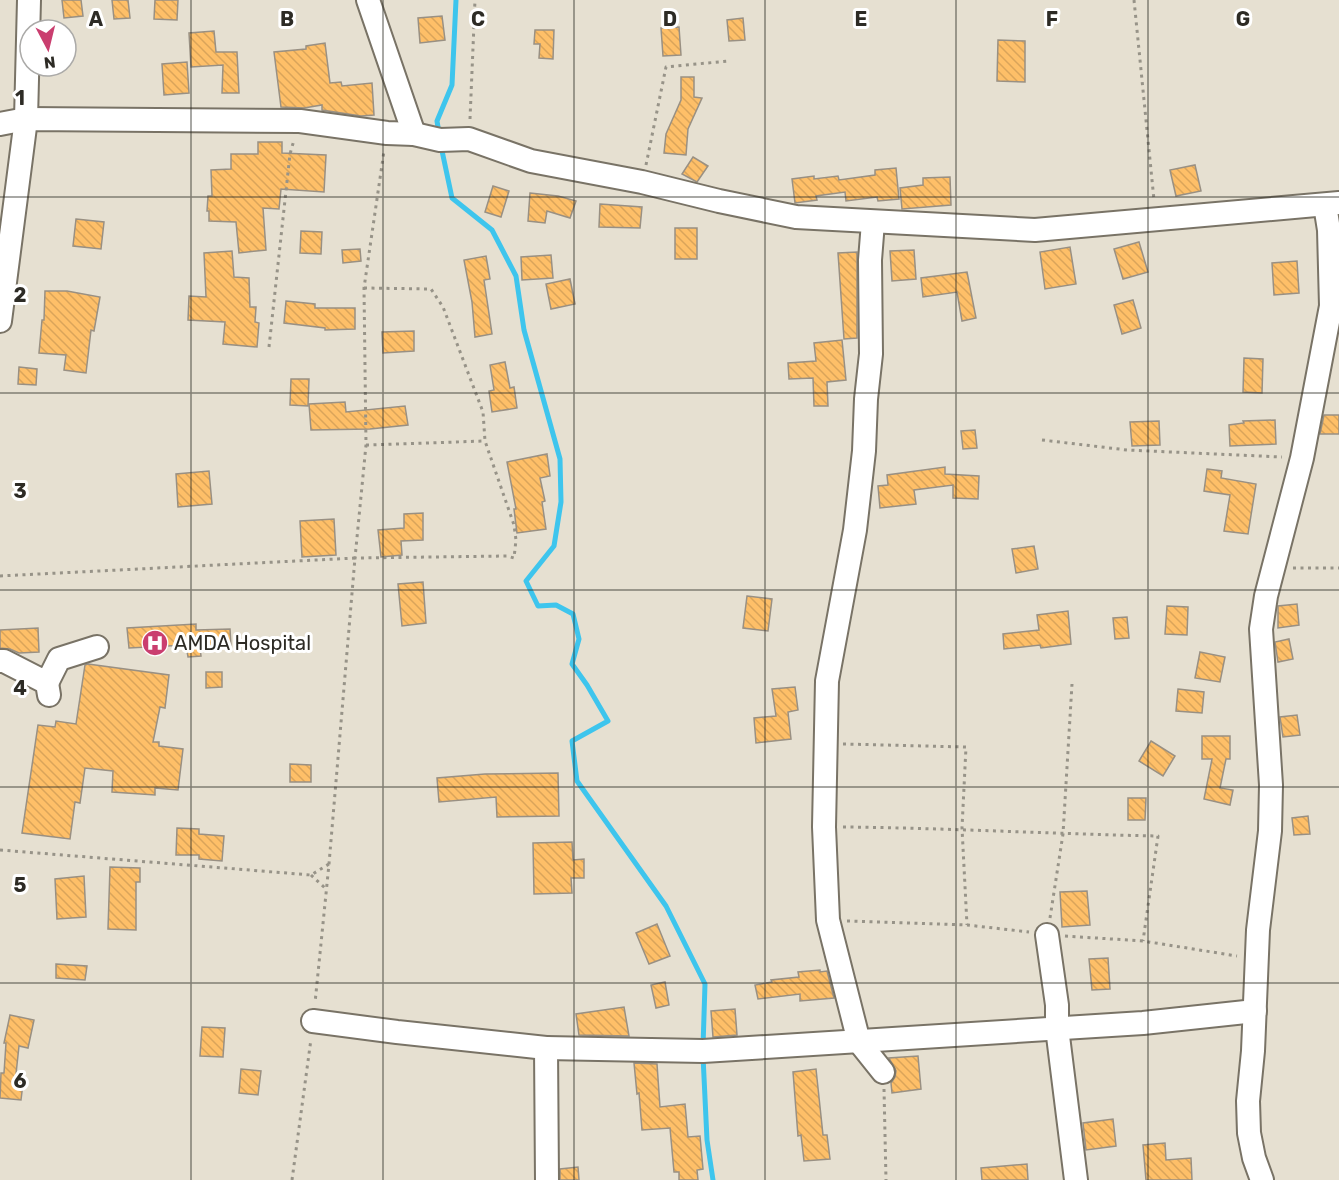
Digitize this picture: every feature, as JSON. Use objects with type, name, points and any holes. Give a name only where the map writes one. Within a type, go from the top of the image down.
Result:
[{"type":"street","points":[[0,321],[26,119],[29,0]]},
{"type":"street","points":[[368,0],[414,134]]},
{"type":"street","points":[[0,124],[26,119],[300,121],[387,133],[414,134],[440,140],[469,139],[531,161],[642,182],[796,217],[873,222],[1035,230],[1332,204],[1329,230],[1331,306],[1302,458],[1266,596],[1261,629],[1271,785],[1270,831],[1258,930],[1248,1101],[1249,1133],[1254,1158],[1262,1180]]},
{"type":"street","points":[[873,222],[870,260],[871,354],[864,451],[855,530],[827,681],[824,827],[828,920],[859,1042],[883,1072]]},
{"type":"street","points":[[0,661],[4,661],[48,689],[58,659],[97,647]]},
{"type":"street","points":[[1047,935],[1076,1180]]},
{"type":"street","points":[[313,1021],[546,1048],[703,1052],[1143,1023],[1255,1011]]},
{"type":"street","points":[[546,1048],[547,1180]]},
{"type":"path","points":[[469,139],[475,0]]},
{"type":"path","points":[[1134,0],[1156,220]]},
{"type":"path","points":[[642,182],[666,67],[728,61]]},
{"type":"path","points":[[269,347],[290,154],[300,121]]},
{"type":"path","points":[[0,850],[311,875],[329,864],[366,446],[364,288],[387,133]]},
{"type":"path","points":[[0,576],[356,558],[514,558],[516,540],[514,525],[485,441],[483,412],[443,308],[431,289],[364,288]]},
{"type":"path","points":[[1042,440],[1127,450],[1302,458]]},
{"type":"path","points":[[366,446],[485,441]]},
{"type":"path","points":[[1274,567],[1339,568]]},
{"type":"path","points":[[1047,935],[1063,834],[1072,684]]},
{"type":"path","points":[[824,743],[966,747],[962,828],[967,925]]},
{"type":"path","points":[[824,827],[962,828],[1063,834],[1158,836],[1143,941]]},
{"type":"path","points":[[311,875],[326,888]]},
{"type":"path","points":[[883,1072],[886,1180]]},
{"type":"building","points":[[62,0],[81,0],[83,16],[64,18]]},
{"type":"building","points":[[112,0],[128,0],[130,18],[114,19]]},
{"type":"building","points":[[155,0],[178,0],[177,20],[154,19]]},
{"type":"building","points":[[442,16],[445,40],[420,43],[418,18]]},
{"type":"building","points":[[743,18],[745,40],[729,41],[727,20]]},
{"type":"building","points":[[679,27],[681,55],[663,56],[661,28]]},
{"type":"building","points":[[535,30],[554,30],[553,59],[539,58],[540,44],[534,44]]},
{"type":"building","points":[[214,31],[216,52],[237,52],[239,93],[222,93],[223,65],[191,67],[189,33]]},
{"type":"building","points":[[998,40],[1025,41],[1025,82],[997,81]]},
{"type":"building","points":[[325,43],[330,83],[341,82],[342,86],[372,83],[374,115],[361,116],[322,110],[322,105],[304,108],[281,107],[274,52],[306,49],[306,46]]},
{"type":"building","points":[[187,62],[189,93],[164,95],[162,64]]},
{"type":"building","points":[[681,77],[694,77],[694,97],[702,98],[688,129],[686,155],[664,153],[666,134],[681,100]]},
{"type":"building","points":[[258,142],[282,142],[282,153],[326,155],[324,192],[281,189],[279,209],[263,208],[266,250],[239,253],[236,222],[209,221],[209,211],[207,211],[208,196],[212,196],[211,170],[231,169],[231,154],[258,154]]},
{"type":"building","points":[[693,157],[708,166],[697,182],[682,174]]},
{"type":"building","points":[[1195,165],[1201,191],[1176,196],[1170,170]]},
{"type":"building","points":[[896,168],[899,199],[878,201],[877,197],[846,201],[845,192],[816,196],[817,200],[795,203],[792,179],[838,176],[839,180],[875,175],[875,170]]},
{"type":"building","points":[[950,177],[951,205],[902,209],[900,188],[923,185],[923,178]]},
{"type":"building","points":[[493,186],[509,191],[501,217],[485,212]]},
{"type":"building","points":[[530,193],[558,196],[576,201],[570,218],[547,211],[545,223],[528,221]]},
{"type":"building","points":[[600,204],[642,207],[640,228],[599,227]]},
{"type":"building","points":[[76,219],[104,222],[101,249],[73,246]]},
{"type":"building","points":[[675,228],[697,228],[697,259],[675,259]]},
{"type":"building","points":[[301,231],[322,232],[321,254],[300,253]]},
{"type":"building","points":[[1139,242],[1148,272],[1123,279],[1114,249]]},
{"type":"building","points":[[1070,247],[1076,284],[1045,289],[1040,252]]},
{"type":"building","points":[[360,249],[361,261],[343,263],[342,250]]},
{"type":"building","points":[[914,250],[916,279],[892,281],[890,251]]},
{"type":"building","points":[[232,251],[234,277],[249,278],[250,307],[256,307],[255,322],[259,323],[257,347],[223,344],[225,322],[188,320],[189,296],[206,297],[204,253]]},
{"type":"building","points":[[857,252],[857,338],[844,339],[838,253]]},
{"type":"building","points":[[551,255],[553,278],[522,280],[521,257]]},
{"type":"building","points":[[486,256],[490,279],[484,280],[492,334],[475,337],[472,302],[464,260]]},
{"type":"building","points":[[1297,261],[1299,293],[1274,295],[1272,263]]},
{"type":"building","points":[[967,272],[976,318],[962,321],[957,292],[923,297],[921,278]]},
{"type":"building","points":[[570,279],[575,304],[551,309],[546,284]]},
{"type":"building","points":[[45,291],[67,291],[100,297],[94,331],[91,330],[86,373],[64,370],[66,355],[39,353]]},
{"type":"building","points":[[1133,300],[1141,328],[1122,334],[1114,305]]},
{"type":"building","points":[[286,301],[315,304],[315,308],[355,308],[355,329],[325,330],[325,328],[284,323]]},
{"type":"building","points":[[414,331],[414,351],[383,353],[382,332]]},
{"type":"building","points":[[842,340],[846,380],[827,382],[828,406],[814,406],[813,378],[789,379],[788,363],[816,361],[814,343]]},
{"type":"building","points":[[1244,358],[1263,359],[1262,393],[1243,392]]},
{"type":"building","points":[[505,362],[510,388],[514,387],[517,408],[492,412],[489,391],[494,390],[490,365]]},
{"type":"building","points":[[19,367],[37,369],[36,385],[18,384]]},
{"type":"building","points":[[291,379],[309,379],[308,406],[290,405]]},
{"type":"building","points":[[345,402],[346,412],[405,406],[408,425],[370,429],[311,430],[309,404]]},
{"type":"building","points":[[1324,415],[1339,415],[1339,434],[1320,434]]},
{"type":"building","points":[[1275,420],[1276,444],[1230,446],[1229,425],[1244,423],[1243,421]]},
{"type":"building","points":[[1159,421],[1160,445],[1132,446],[1130,422]]},
{"type":"building","points":[[975,430],[977,448],[963,449],[961,431]]},
{"type":"building","points":[[547,454],[550,476],[540,478],[545,501],[542,502],[546,529],[517,533],[514,509],[516,509],[507,462]]},
{"type":"building","points":[[945,467],[945,474],[979,476],[978,499],[953,498],[953,485],[914,490],[916,504],[880,508],[878,486],[888,485],[887,475]]},
{"type":"building","points":[[1207,469],[1222,471],[1221,478],[1256,484],[1248,534],[1224,531],[1230,495],[1204,491]]},
{"type":"building","points":[[209,471],[212,504],[178,507],[176,474]]},
{"type":"building","points":[[423,513],[423,540],[401,541],[402,555],[381,557],[378,530],[404,528],[404,514]]},
{"type":"building","points":[[334,519],[336,555],[302,557],[300,521]]},
{"type":"building","points":[[1034,546],[1038,569],[1016,573],[1012,549]]},
{"type":"building","points":[[423,582],[426,623],[402,626],[398,584]]},
{"type":"building","points":[[747,596],[772,599],[768,631],[743,628]]},
{"type":"building","points":[[1297,604],[1299,625],[1278,628],[1278,606]]},
{"type":"building","points":[[1167,606],[1188,607],[1187,635],[1165,634]]},
{"type":"building","points":[[1068,611],[1071,644],[1004,649],[1003,634],[1039,630],[1037,615]]},
{"type":"building","points":[[1127,617],[1129,638],[1115,639],[1113,618]]},
{"type":"building","points":[[196,624],[196,630],[230,629],[231,646],[200,648],[201,656],[188,657],[186,645],[129,648],[127,628]]},
{"type":"building","points":[[38,628],[39,652],[19,653],[0,648],[0,630]]},
{"type":"building","points":[[1289,639],[1293,659],[1278,662],[1275,642]]},
{"type":"building","points":[[1200,652],[1225,657],[1220,682],[1195,678]]},
{"type":"building","points":[[85,665],[169,675],[165,708],[160,707],[153,742],[159,742],[159,746],[183,749],[178,790],[155,788],[155,795],[112,792],[113,771],[85,768],[80,803],[75,802],[70,839],[22,833],[38,725],[55,727],[56,721],[76,724]]},
{"type":"building","points":[[206,672],[222,672],[222,687],[206,688]]},
{"type":"building","points":[[795,687],[798,710],[788,712],[791,739],[756,743],[754,718],[776,716],[772,689]]},
{"type":"building","points":[[1178,689],[1204,692],[1202,713],[1176,711]]},
{"type":"building","points":[[1297,715],[1300,735],[1283,737],[1280,717]]},
{"type":"building","points":[[1202,736],[1230,736],[1230,759],[1226,759],[1220,788],[1233,790],[1230,805],[1204,799],[1212,759],[1202,759]]},
{"type":"building","points":[[1151,741],[1175,756],[1163,776],[1139,761]]},
{"type":"building","points":[[290,764],[311,765],[311,782],[290,782]]},
{"type":"building","points":[[558,773],[559,816],[497,817],[496,797],[439,802],[437,778],[485,774]]},
{"type":"building","points":[[1128,798],[1146,798],[1145,820],[1128,820]]},
{"type":"building","points":[[1308,816],[1310,834],[1294,835],[1292,818]]},
{"type":"building","points":[[177,828],[199,829],[199,834],[224,836],[222,861],[199,859],[199,855],[176,855]]},
{"type":"building","points":[[572,842],[573,860],[584,859],[584,878],[571,878],[572,893],[534,894],[533,843]]},
{"type":"building","points":[[110,867],[140,868],[140,882],[136,882],[136,930],[108,929]]},
{"type":"building","points":[[84,876],[86,917],[57,919],[55,879]]},
{"type":"building","points":[[1087,891],[1090,925],[1062,927],[1060,892]]},
{"type":"building","points":[[657,924],[670,956],[649,964],[636,933]]},
{"type":"building","points":[[1108,958],[1110,989],[1092,990],[1089,959]]},
{"type":"building","points":[[56,964],[87,966],[85,980],[56,978]]},
{"type":"building","points":[[820,970],[820,972],[827,971],[834,998],[800,1001],[800,994],[758,999],[755,985],[772,982],[771,980],[799,977],[798,972]]},
{"type":"building","points":[[665,982],[669,1005],[656,1008],[651,985]]},
{"type":"building","points":[[624,1007],[629,1036],[579,1035],[576,1014]]},
{"type":"building","points":[[735,1009],[737,1035],[713,1037],[711,1011]]},
{"type":"building","points":[[10,1015],[34,1020],[28,1048],[19,1046],[16,1074],[24,1075],[21,1100],[0,1098],[1,1073],[4,1073],[6,1043],[4,1043]]},
{"type":"building","points":[[202,1027],[225,1028],[223,1057],[200,1056]]},
{"type":"building","points":[[918,1056],[921,1089],[892,1093],[891,1083],[896,1071],[889,1058]]},
{"type":"building","points":[[634,1063],[657,1064],[660,1107],[685,1104],[688,1137],[700,1136],[703,1169],[697,1170],[698,1180],[679,1180],[679,1172],[674,1172],[670,1128],[642,1130]]},
{"type":"building","points":[[241,1069],[261,1071],[258,1095],[239,1093]]},
{"type":"building","points":[[816,1069],[823,1135],[827,1135],[830,1159],[804,1161],[801,1135],[798,1136],[793,1072]]},
{"type":"building","points":[[1113,1119],[1116,1146],[1086,1150],[1083,1123]]},
{"type":"building","points":[[1165,1143],[1166,1160],[1191,1158],[1192,1180],[1146,1180],[1143,1145]]},
{"type":"building","points":[[1027,1164],[1028,1180],[982,1180],[981,1168]]},
{"type":"building","points":[[578,1167],[579,1180],[560,1180],[560,1169]]},
{"type":"waterway","points":[[439,133],[437,121],[452,85],[456,0]]},
{"type":"waterway","points":[[441,146],[452,198],[492,230],[516,276],[524,330],[560,459],[561,502],[554,546],[526,581],[538,606],[556,605],[573,614],[579,639],[572,664],[608,721],[572,741],[577,781],[666,906],[705,984],[703,1047]]},
{"type":"waterway","points":[[703,1056],[707,1140],[713,1180]]},
{"type":"place","name":"AMDA Hospital","points":[[155,643]]}]
